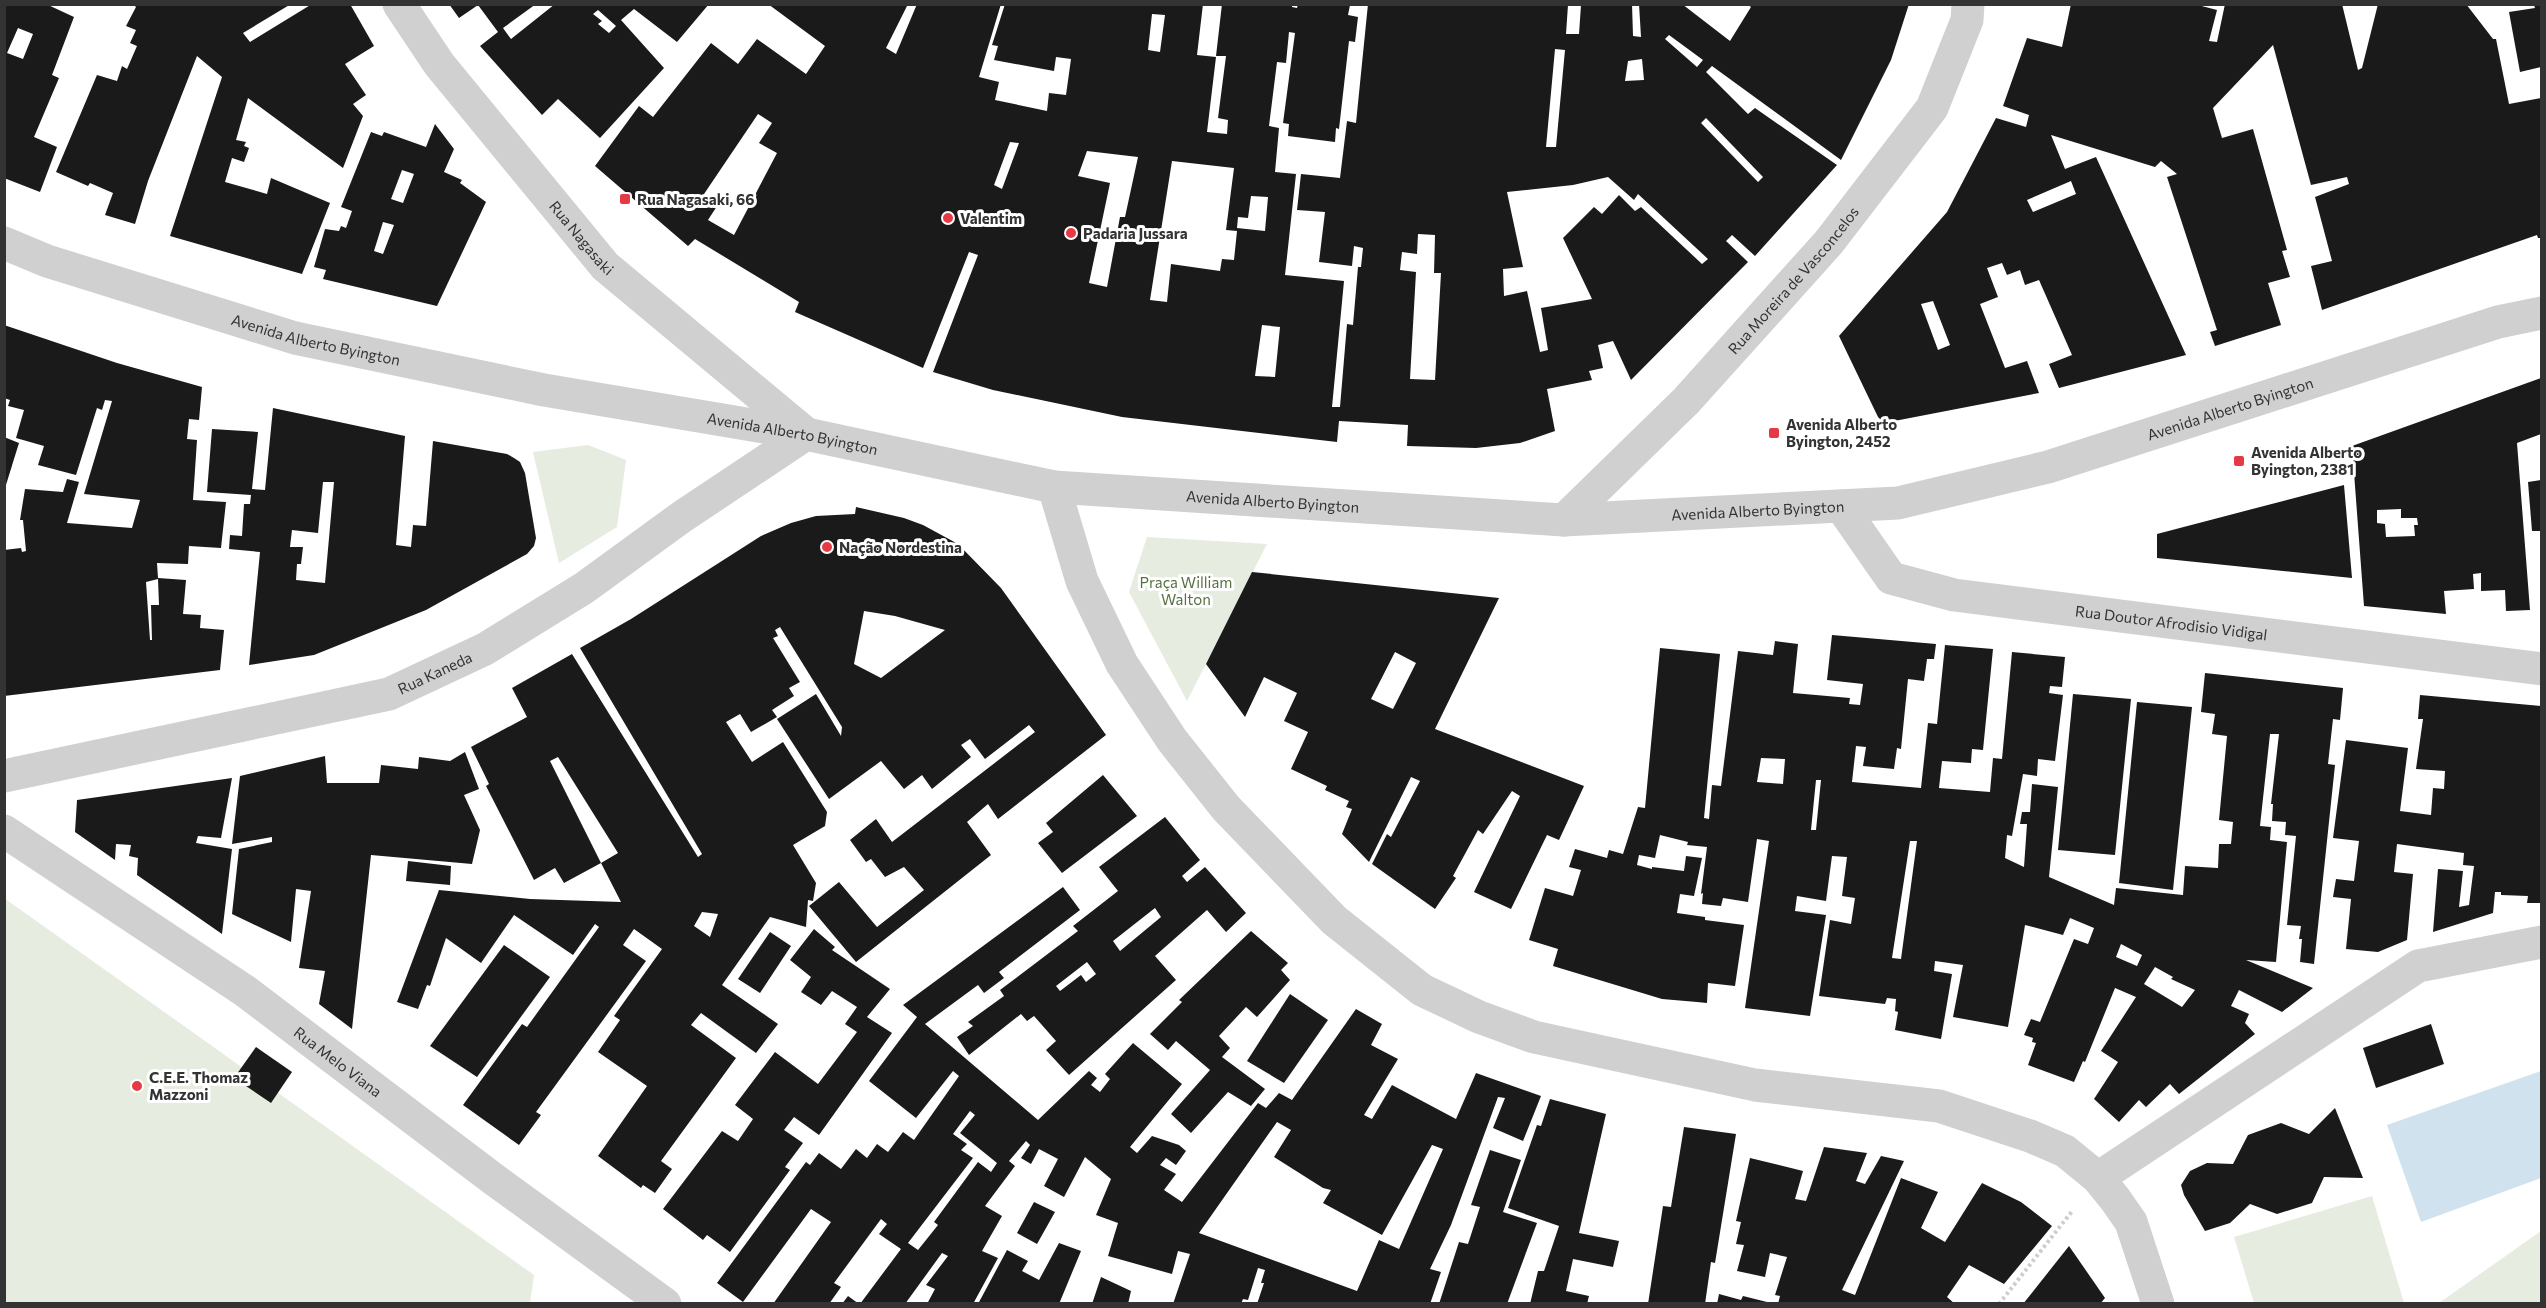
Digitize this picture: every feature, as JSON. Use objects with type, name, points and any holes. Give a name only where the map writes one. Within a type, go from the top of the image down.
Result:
[{"type":"street","name":"Rua Nagasaki","points":[[399,4],[439,64],[605,266],[806,434]]},
{"type":"street","name":"Rua Moreira de Vasconcelos","points":[[1564,520],[1686,401],[1829,242],[1932,108],[1966,20],[1968,4]]},
{"type":"street","name":"Avenida Alberto Byington","points":[[4,243],[47,261],[295,338],[544,390],[806,434],[1054,487],[1564,520],[1898,503],[2048,467],[2487,326],[2541,313]]},
{"type":"street","name":"Rua Kaneda","points":[[4,776],[389,694],[485,649],[584,588],[683,516],[806,434]]},
{"type":"street","points":[[1054,487],[1082,581],[1122,664],[1172,740],[1226,808],[1334,920],[1422,990],[1479,1017],[1523,1033],[1592,1050],[1755,1085],[1939,1106],[2030,1136],[2065,1151],[2097,1178],[2131,1222],[2158,1304]]},
{"type":"street","name":"Rua Doutor Afrodisio Vidigal","points":[[1840,506],[1891,578],[1954,595],[2541,669]]},
{"type":"street","name":"Rua Melo Viana","points":[[4,831],[244,991],[492,1178],[665,1304]]},
{"type":"street","points":[[2097,1178],[2418,966],[2541,942]]},
{"type":"path","points":[[1999,1304],[2097,1178]]},
{"type":"green space","points":[[588,445],[626,460],[617,527],[559,563],[533,452]]},
{"type":"green space","name":"Praça William Walton","points":[[1147,537],[1267,544],[1187,701],[1129,592]]},
{"type":"green space","name":"C.E.E. Thomaz Mazzoni","points":[[4,898],[534,1275],[530,1303],[5,1303]]},
{"type":"green space","points":[[2372,1196],[2404,1303],[2254,1303],[2234,1237]]},
{"type":"green space","points":[[2541,1231],[2541,1303],[2439,1303]]},
{"type":"water","points":[[2541,1071],[2541,1178],[2421,1222],[2387,1125]]},
{"type":"building","points":[[4,4],[46,4],[74,17],[52,75],[59,78],[34,137],[57,147],[40,192],[4,178]],"holes":[[[18,28],[33,34],[23,59],[7,53]]]},
{"type":"building","points":[[133,4],[291,4],[243,33],[250,42],[312,4],[350,4],[374,46],[345,64],[366,95],[353,104],[363,116],[343,168],[248,98],[236,140],[246,142],[244,146],[249,148],[244,162],[232,158],[225,182],[267,194],[271,178],[330,203],[302,274],[170,236],[222,77],[197,56],[148,181],[135,224],[105,215],[113,193],[90,183],[88,186],[56,172],[97,75],[117,81],[122,66],[127,69],[137,46],[130,43],[136,30],[126,26],[136,7]]},
{"type":"building","points":[[449,4],[536,4],[503,28],[511,39],[555,4],[709,4],[677,42],[634,9],[621,20],[664,68],[600,138],[558,99],[542,115],[480,46],[498,32],[478,5],[459,18]],"holes":[[[598,10],[616,26],[609,33],[598,24],[602,21],[593,14]]]},
{"type":"building","points":[[768,4],[908,4],[886,48],[896,54],[917,4],[1001,4],[979,77],[999,82],[995,100],[1047,111],[1049,93],[1066,95],[1071,59],[1056,57],[1054,71],[994,60],[998,46],[992,45],[1005,4],[1203,4],[1197,55],[1216,57],[1207,132],[1227,134],[1228,120],[1218,118],[1226,56],[1216,56],[1222,4],[1292,4],[1292,7],[1297,8],[1298,4],[1350,5],[1348,15],[1358,17],[1355,42],[1349,41],[1339,129],[1336,128],[1335,142],[1288,136],[1289,124],[1283,123],[1295,33],[1289,32],[1286,63],[1277,62],[1269,126],[1279,128],[1275,172],[1296,174],[1285,275],[1344,281],[1332,407],[1340,407],[1347,324],[1353,325],[1358,267],[1361,267],[1363,248],[1354,246],[1352,266],[1319,262],[1325,212],[1297,210],[1301,174],[1340,178],[1347,121],[1356,123],[1368,4],[1568,5],[1566,34],[1579,34],[1581,5],[1632,4],[1633,36],[1641,37],[1639,4],[1682,4],[1730,41],[1751,7],[1747,4],[1909,4],[1891,60],[1841,160],[1712,66],[1706,72],[1748,114],[1755,108],[1837,165],[1755,256],[1732,235],[1726,241],[1748,262],[1631,380],[1613,341],[1598,345],[1603,368],[1589,371],[1592,380],[1547,389],[1555,431],[1520,443],[1476,448],[1407,446],[1408,425],[1339,421],[1337,442],[1122,417],[993,390],[933,372],[978,255],[969,252],[923,368],[795,312],[799,302],[695,239],[688,246],[595,166],[639,106],[653,117],[711,43],[738,64],[757,39],[806,74],[825,46]],"holes":[[[1152,14],[1165,15],[1160,52],[1148,50]],[[1669,35],[1703,60],[1697,67],[1665,39]],[[1555,49],[1565,50],[1556,147],[1546,147]],[[1642,59],[1644,80],[1625,81],[1628,61]],[[758,114],[772,123],[759,143],[777,153],[734,235],[708,220],[719,203],[704,194]],[[1706,118],[1763,177],[1758,182],[1701,123]],[[1010,142],[1019,143],[1002,189],[994,185]],[[1087,151],[1138,157],[1125,217],[1120,217],[1107,287],[1089,283],[1110,183],[1078,176]],[[1172,161],[1234,168],[1226,230],[1237,231],[1234,260],[1222,259],[1220,271],[1171,264],[1167,302],[1150,300]],[[1608,177],[1634,200],[1638,194],[1708,259],[1702,264],[1641,207],[1635,211],[1619,195],[1602,214],[1594,207],[1563,238],[1592,299],[1541,308],[1548,350],[1540,352],[1527,291],[1504,296],[1503,269],[1523,267],[1507,192],[1573,185]],[[1251,196],[1268,197],[1265,231],[1237,228],[1238,217],[1248,218]],[[1418,234],[1435,235],[1434,273],[1441,273],[1435,380],[1410,379],[1416,272],[1400,270],[1402,252],[1417,254]],[[1262,325],[1280,327],[1275,377],[1255,376]]]},
{"type":"building","points":[[2071,4],[2194,4],[2217,10],[2209,41],[2217,42],[2225,4],[2342,4],[2358,70],[2362,68],[2378,4],[2466,4],[2493,39],[2496,39],[2509,104],[2541,98],[2541,238],[2537,235],[2322,310],[2311,266],[2332,261],[2315,197],[2349,184],[2347,177],[2311,185],[2273,45],[2213,108],[2222,138],[2253,129],[2287,250],[2282,251],[2290,277],[2268,283],[2281,325],[2215,346],[2210,332],[2217,330],[2167,177],[2177,174],[2161,161],[2155,167],[2051,135],[2065,169],[2096,157],[2186,355],[2059,388],[2049,364],[2072,355],[2039,280],[2025,285],[2020,270],[2007,275],[2002,263],[1987,268],[1998,297],[1980,304],[2005,368],[2027,361],[2039,393],[1884,423],[1878,417],[1839,336],[1947,212],[1996,118],[2026,127],[2029,115],[2003,106],[2027,38],[2062,47]],"holes":[[[2071,181],[2076,194],[2033,212],[2027,200]],[[1933,301],[1950,345],[1938,350],[1921,304]]]},
{"type":"building","points":[[2534,5],[2541,5],[2541,67],[2520,72],[2509,12],[2535,8]]},
{"type":"building","points":[[435,124],[454,149],[444,172],[462,180],[460,183],[486,202],[437,306],[323,279],[326,270],[314,267],[325,229],[339,231],[341,226],[346,228],[352,211],[341,207],[371,132],[382,136],[384,132],[426,147]],"holes":[[[402,170],[414,174],[403,203],[391,199]],[[383,222],[394,225],[383,254],[374,251]]]},
{"type":"building","points":[[4,325],[117,363],[202,387],[199,420],[189,419],[187,439],[197,440],[193,500],[226,502],[221,548],[189,546],[188,564],[157,563],[158,578],[186,580],[183,614],[201,615],[200,628],[224,630],[220,670],[4,696],[4,550],[21,548],[22,552],[26,551],[23,520],[20,520],[25,489],[63,492],[67,479],[79,482],[67,523],[132,528],[140,500],[84,494],[112,401],[105,400],[102,410],[97,408],[76,475],[38,465],[44,446],[16,438],[24,410],[8,406],[10,400],[4,398]],"holes":[[[158,579],[159,605],[151,605],[152,640],[150,640],[146,582]]]},
{"type":"building","points":[[2541,378],[2541,434],[2517,443],[2530,610],[2506,611],[2505,590],[2481,591],[2481,573],[2473,574],[2474,589],[2444,591],[2446,614],[2364,606],[2352,446]],"holes":[[[2401,509],[2401,518],[2417,518],[2418,525],[2414,525],[2415,536],[2386,537],[2385,524],[2377,523],[2377,510]]]},
{"type":"building","points":[[273,408],[405,436],[396,545],[411,547],[413,525],[426,526],[433,441],[507,454],[520,462],[525,473],[536,538],[534,546],[527,554],[426,610],[314,655],[249,665],[260,552],[229,549],[230,535],[242,536],[244,504],[250,504],[251,495],[207,492],[212,429],[258,432],[252,489],[265,490]],"holes":[[[323,482],[334,482],[325,583],[296,580],[297,564],[301,564],[303,547],[290,547],[292,530],[318,533]]]},
{"type":"building","points":[[4,437],[19,443],[5,488],[4,488]]},
{"type":"building","points":[[2541,480],[2541,531],[2532,531],[2528,482]]},
{"type":"building","points":[[2344,485],[2352,578],[2157,558],[2157,534]]},
{"type":"building","points":[[856,507],[904,518],[923,525],[958,544],[1001,588],[1106,735],[998,819],[988,804],[967,822],[991,855],[856,962],[809,906],[839,882],[877,927],[924,890],[904,867],[885,877],[871,859],[866,862],[850,840],[876,819],[892,842],[1035,732],[1029,725],[985,759],[970,739],[961,745],[971,757],[932,789],[922,775],[904,789],[881,761],[829,799],[777,719],[816,694],[841,736],[842,727],[780,627],[775,630],[778,636],[773,638],[800,682],[789,688],[794,696],[772,710],[777,717],[751,732],[740,714],[726,722],[752,762],[783,742],[827,812],[825,826],[793,845],[816,883],[813,901],[808,900],[806,927],[770,917],[722,985],[778,1024],[756,1053],[701,1013],[691,1025],[736,1058],[661,1161],[672,1169],[655,1193],[643,1185],[641,1188],[598,1156],[647,1086],[598,1052],[620,1020],[614,1016],[662,949],[634,929],[623,945],[646,961],[536,1112],[541,1115],[519,1145],[463,1105],[522,1024],[527,1027],[599,927],[595,924],[573,955],[514,915],[481,963],[446,938],[430,986],[427,985],[418,1009],[397,1002],[439,890],[530,899],[621,902],[601,863],[564,883],[555,868],[534,880],[486,786],[489,784],[471,747],[527,717],[512,688],[572,654],[698,857],[702,854],[580,648],[631,619],[761,536],[791,523],[816,516],[855,514]],"holes":[[[864,611],[895,616],[945,630],[881,678],[854,664]],[[558,757],[618,853],[601,863],[550,761]],[[702,912],[718,914],[710,937],[694,926]]]},
{"type":"building","points":[[1252,572],[1499,598],[1435,729],[1584,786],[1559,840],[1547,835],[1511,909],[1474,892],[1520,796],[1512,791],[1483,834],[1478,830],[1453,876],[1456,878],[1435,909],[1372,864],[1387,834],[1391,837],[1420,781],[1411,777],[1369,862],[1342,834],[1352,809],[1346,807],[1349,801],[1325,790],[1327,786],[1291,769],[1308,732],[1284,721],[1297,693],[1264,677],[1245,717],[1206,664]],"holes":[[[1395,652],[1416,663],[1393,709],[1371,699]]]},
{"type":"building","points":[[1832,635],[1936,644],[1934,659],[1927,659],[1924,681],[1908,679],[1901,749],[1897,748],[1894,769],[1863,766],[1866,747],[1856,746],[1852,782],[1921,788],[1928,723],[1937,724],[1945,645],[1993,649],[1983,750],[1972,749],[1971,763],[1942,761],[1939,788],[1990,792],[1993,758],[2002,759],[2012,652],[2065,657],[2062,687],[2050,686],[2049,693],[2063,695],[2055,761],[2038,759],[2037,776],[2023,774],[2012,836],[2007,835],[2005,858],[2024,867],[2027,824],[2020,824],[2022,812],[2030,812],[2032,784],[2058,787],[2049,877],[2114,905],[2116,888],[2183,895],[2185,866],[2218,868],[2219,844],[2231,844],[2233,822],[2219,820],[2227,736],[2212,734],[2215,714],[2201,712],[2205,673],[2343,688],[2340,720],[2333,719],[2328,764],[2335,765],[2314,964],[2300,962],[2301,926],[2287,925],[2296,836],[2285,835],[2286,822],[2272,821],[2273,804],[2271,804],[2279,734],[2270,734],[2260,826],[2271,827],[2270,840],[2287,842],[2276,962],[2246,960],[2313,988],[2282,1012],[2239,990],[2231,1006],[2249,1014],[2245,1023],[2255,1034],[2179,1094],[2170,1084],[2146,1107],[2139,1100],[2119,1122],[2094,1099],[2118,1062],[2101,1051],[2136,997],[2115,988],[2085,1062],[2083,1061],[2074,1082],[2028,1065],[2036,1043],[2032,1042],[2033,1038],[2024,1035],[2031,1019],[2040,1022],[2074,939],[2088,944],[2094,928],[2070,918],[2063,935],[2025,925],[2008,1027],[1953,1017],[1963,965],[1935,961],[1934,971],[1952,974],[1941,1039],[1895,1030],[1898,1012],[1895,1011],[1896,999],[1887,998],[1885,1004],[1819,996],[1830,920],[1851,924],[1855,898],[1842,896],[1847,857],[1832,856],[1826,901],[1797,896],[1795,911],[1826,915],[1810,1016],[1745,1008],[1769,841],[1757,839],[1748,902],[1723,898],[1721,906],[1702,904],[1703,893],[1701,894],[1707,847],[1687,845],[1688,842],[1660,835],[1655,858],[1639,855],[1637,865],[1652,869],[1652,867],[1684,871],[1686,856],[1702,858],[1694,896],[1680,894],[1677,913],[1705,917],[1705,920],[1744,925],[1735,986],[1708,983],[1707,1003],[1662,999],[1553,966],[1558,949],[1529,940],[1545,888],[1573,896],[1581,870],[1569,867],[1575,849],[1607,858],[1609,850],[1623,854],[1638,807],[1645,808],[1660,648],[1720,654],[1704,818],[1709,819],[1712,785],[1721,786],[1738,651],[1773,655],[1775,641],[1798,644],[1793,693],[1850,698],[1849,704],[1860,705],[1863,684],[1827,680]],"holes":[[[1761,758],[1785,759],[1783,784],[1757,782]],[[1816,780],[1821,780],[1816,830],[1811,830]],[[1910,841],[1917,841],[1901,959],[1892,958]],[[2121,944],[2142,955],[2137,966],[2116,957]],[[2155,967],[2173,977],[2171,979],[2195,990],[2182,1007],[2144,984]]]},
{"type":"building","points":[[2073,694],[2131,699],[2115,855],[2058,850]]},
{"type":"building","points":[[2420,695],[2541,706],[2541,903],[2527,903],[2528,896],[2501,895],[2501,892],[2495,892],[2493,913],[2433,932],[2438,869],[2463,871],[2459,907],[2469,905],[2474,866],[2463,865],[2464,853],[2397,844],[2394,872],[2413,874],[2407,940],[2378,952],[2346,949],[2351,899],[2333,897],[2336,879],[2354,881],[2359,841],[2333,838],[2346,740],[2408,748],[2400,811],[2431,815],[2433,788],[2444,789],[2445,771],[2416,769],[2423,719],[2418,719]]},
{"type":"building","points":[[2137,702],[2192,707],[2173,890],[2119,883]]},
{"type":"building","points":[[465,752],[479,789],[464,795],[480,830],[472,864],[371,855],[352,1029],[319,1004],[325,971],[299,968],[311,891],[296,889],[291,942],[232,914],[239,849],[272,842],[272,837],[232,844],[240,776],[325,756],[327,783],[379,783],[381,765],[418,769],[419,757],[450,761]]},
{"type":"building","points":[[1103,775],[1137,816],[1062,873],[1038,843],[1053,832],[1046,823]]},
{"type":"building","points":[[232,778],[221,838],[198,836],[196,843],[232,849],[222,934],[137,875],[138,858],[129,856],[131,845],[116,844],[115,860],[75,832],[77,800]]},
{"type":"building","points":[[1165,817],[1200,860],[1182,876],[1187,882],[1205,867],[1246,913],[1226,932],[1207,910],[1155,956],[1176,980],[1069,1075],[1046,1050],[1056,1041],[1034,1016],[1027,1021],[1021,1014],[969,1055],[957,1037],[973,1026],[968,1022],[1004,996],[1000,990],[1078,931],[1073,926],[1118,891],[1099,867]],"holes":[[[1155,908],[1161,917],[1120,951],[1113,941]],[[1087,962],[1096,974],[1086,982],[1081,975],[1060,991],[1056,986]]]},
{"type":"building","points":[[408,861],[451,866],[450,885],[406,881]]},
{"type":"building","points":[[1063,887],[1080,910],[999,972],[1004,978],[984,993],[978,985],[925,1024],[1038,1120],[1089,1071],[1097,1078],[1091,1085],[1100,1092],[1110,1079],[1105,1074],[1133,1043],[1182,1084],[1130,1147],[1137,1153],[1152,1136],[1179,1145],[1186,1151],[1176,1165],[1166,1158],[1160,1165],[1176,1174],[1164,1190],[1182,1202],[1258,1103],[1266,1108],[1279,1093],[1292,1100],[1356,1009],[1382,1024],[1371,1045],[1398,1059],[1364,1115],[1372,1119],[1392,1085],[1456,1119],[1476,1073],[1541,1096],[1523,1141],[1493,1128],[1505,1098],[1498,1097],[1451,1225],[1430,1269],[1441,1272],[1430,1304],[1257,1304],[1264,1283],[1261,1283],[1265,1270],[1258,1268],[1248,1300],[1243,1299],[1241,1304],[1173,1304],[1190,1254],[1178,1251],[1172,1274],[1108,1256],[1118,1223],[1096,1215],[1111,1179],[1085,1157],[1064,1197],[1044,1186],[1058,1159],[1039,1149],[1031,1164],[1021,1158],[1030,1145],[1026,1141],[1009,1161],[1015,1166],[985,1206],[1002,1216],[982,1251],[998,1258],[973,1304],[927,1304],[935,1289],[926,1285],[948,1256],[942,1253],[905,1304],[860,1304],[901,1249],[879,1234],[887,1224],[881,1219],[834,1283],[841,1287],[829,1304],[773,1304],[831,1222],[811,1209],[743,1302],[717,1283],[806,1162],[810,1165],[819,1153],[841,1169],[856,1149],[867,1158],[877,1144],[888,1152],[903,1132],[914,1140],[959,1076],[953,1071],[916,1118],[869,1081],[917,1017],[903,1005]],"holes":[[[970,1111],[975,1115],[960,1133],[997,1163],[991,1172],[978,1162],[934,1222],[938,1225],[918,1250],[908,1243],[973,1158],[961,1150],[967,1144],[953,1134]],[[1277,1122],[1291,1130],[1274,1157],[1323,1188],[1331,1190],[1323,1203],[1382,1235],[1432,1145],[1443,1149],[1399,1249],[1379,1240],[1357,1291],[1199,1233]]]},
{"type":"building","points":[[814,929],[835,947],[832,950],[890,989],[867,1017],[892,1033],[819,1135],[794,1117],[784,1130],[803,1143],[785,1167],[790,1170],[730,1252],[707,1235],[703,1240],[663,1209],[722,1131],[738,1141],[753,1119],[735,1105],[775,1052],[818,1084],[857,1032],[845,1024],[857,1007],[832,991],[821,1005],[801,992],[811,977],[790,960]]},
{"type":"building","points":[[1251,931],[1288,963],[1281,970],[1290,980],[1257,1017],[1246,1007],[1219,1036],[1230,1048],[1222,1057],[1265,1089],[1251,1106],[1228,1092],[1191,1133],[1171,1114],[1210,1070],[1176,1041],[1168,1050],[1150,1034],[1182,1002],[1179,1000]]},
{"type":"building","points":[[770,932],[791,946],[760,993],[738,979]]},
{"type":"building","points":[[504,945],[550,977],[477,1077],[430,1046]]},
{"type":"building","points":[[1290,994],[1328,1020],[1284,1083],[1247,1061]]},
{"type":"building","points":[[2431,1024],[2444,1064],[2376,1088],[2363,1048]]},
{"type":"building","points":[[256,1047],[292,1072],[271,1103],[234,1078]]},
{"type":"building","points":[[1550,1099],[1606,1114],[1579,1233],[1619,1241],[1613,1267],[1573,1259],[1566,1291],[1589,1296],[1587,1304],[1530,1304],[1538,1271],[1544,1271],[1559,1226],[1508,1208],[1537,1125],[1541,1126]]},
{"type":"building","points":[[2335,1108],[2363,1178],[2324,1177],[2312,1203],[2277,1214],[2250,1204],[2230,1223],[2205,1231],[2184,1195],[2181,1185],[2190,1171],[2207,1163],[2233,1164],[2248,1135],[2281,1123],[2309,1134]]},
{"type":"building","points":[[1684,1127],[1736,1134],[1715,1263],[1711,1262],[1705,1304],[1665,1302],[1665,1304],[1648,1304],[1663,1206],[1671,1207]]},
{"type":"building","points":[[1824,1147],[1867,1153],[1856,1181],[1865,1184],[1881,1156],[1904,1161],[1842,1290],[1855,1295],[1901,1178],[1938,1192],[1921,1228],[1945,1242],[1982,1183],[2021,1202],[2052,1226],[2004,1284],[1969,1265],[1947,1297],[1955,1304],[1778,1304],[1780,1296],[1775,1295],[1787,1257],[1770,1253],[1765,1277],[1737,1271],[1744,1245],[1736,1244],[1741,1222],[1736,1221],[1750,1158],[1803,1171],[1795,1199],[1806,1201]]},
{"type":"building","points":[[1490,1150],[1521,1160],[1503,1212],[1537,1223],[1507,1304],[1439,1304],[1459,1242],[1468,1244],[1480,1207],[1471,1205]]},
{"type":"building","points":[[1034,1202],[1055,1212],[1037,1244],[1017,1233]]},
{"type":"building","points":[[1059,1243],[1081,1251],[1059,1304],[978,1304],[1007,1250],[1028,1261],[1022,1271],[1039,1280]]},
{"type":"building","points":[[2069,1246],[2105,1298],[2100,1304],[2023,1304]]},
{"type":"building","points":[[1101,1277],[1131,1291],[1128,1304],[1092,1304]]},
{"type":"building","points":[[1719,1294],[1741,1300],[1743,1296],[1775,1304],[1717,1304]]},
{"type":"building","points":[[848,1296],[859,1304],[842,1304]]},
{"type":"place","name":"Rua Nagasaki, 66","points":[[625,199]]},
{"type":"place","name":"Valentim","points":[[948,218]]},
{"type":"place","name":"Padaria Jussara","points":[[1071,233]]},
{"type":"place","name":"Avenida Alberto Byington, 2452","points":[[1774,433]]},
{"type":"place","name":"Avenida Alberto Byington, 2381","points":[[2239,461]]},
{"type":"place","name":"Nação Nordestina","points":[[827,547]]},
{"type":"place","name":"C.E.E. Thomaz Mazzoni","points":[[137,1086]]}]
